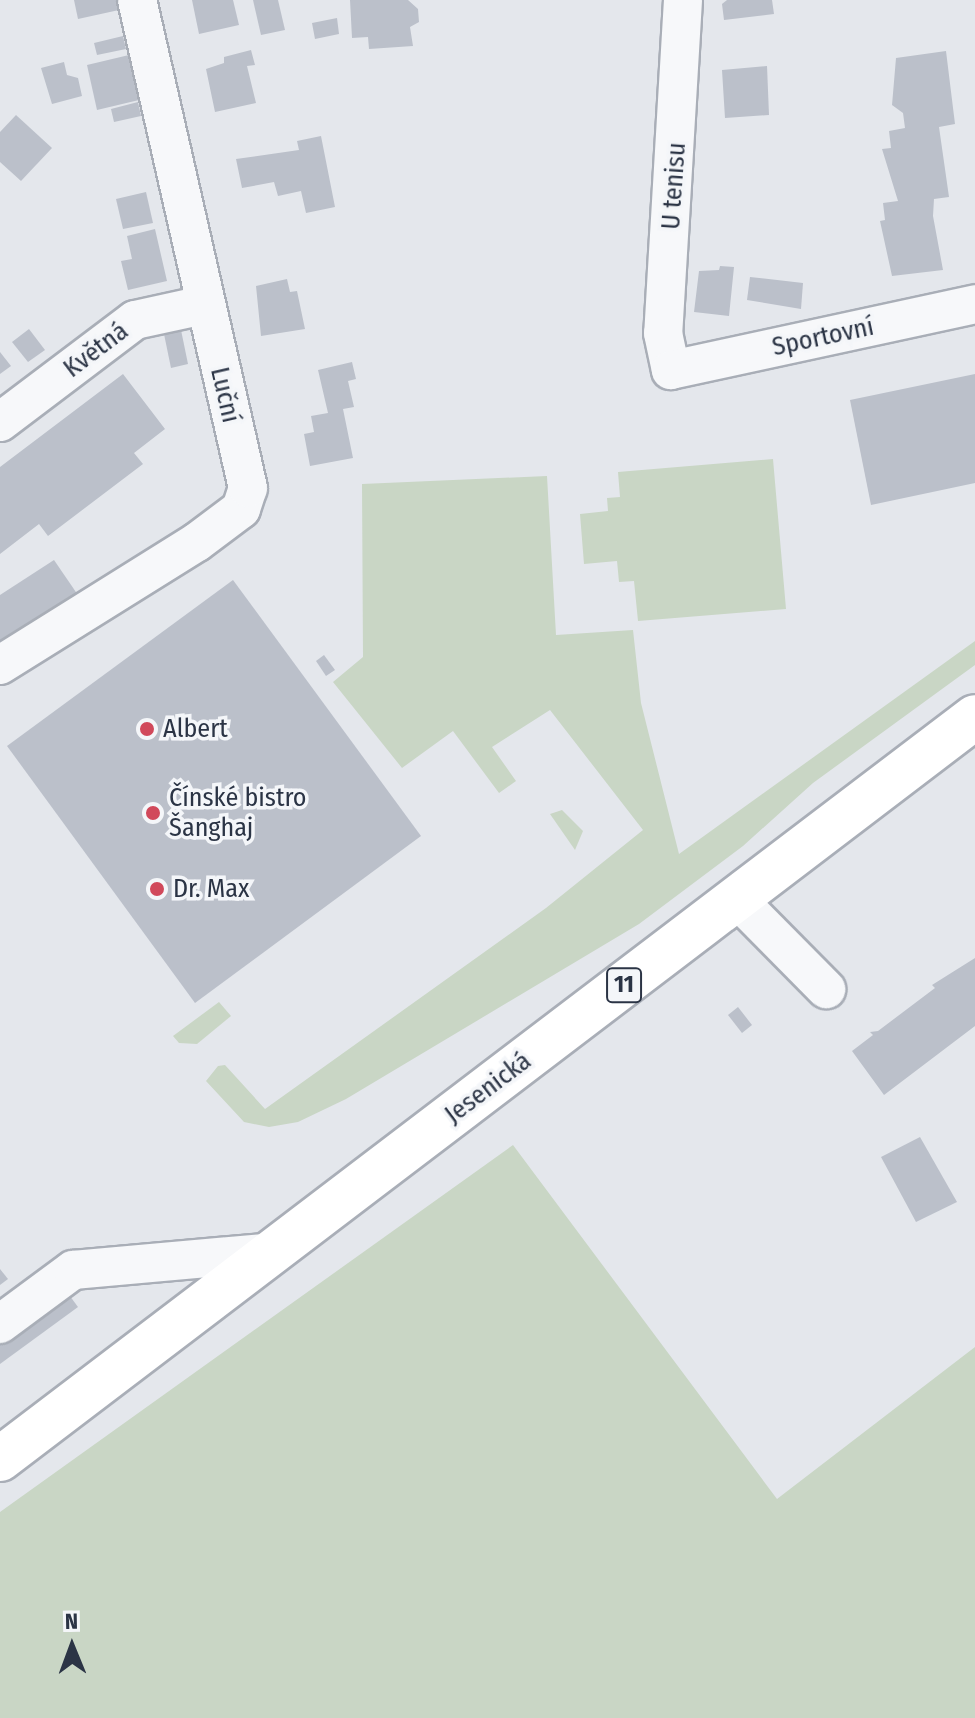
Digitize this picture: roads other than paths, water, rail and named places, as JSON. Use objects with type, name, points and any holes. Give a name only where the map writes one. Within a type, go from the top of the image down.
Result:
[{"type":"main road","name":"Jesenická","points":[[0,1459],[975,717]]},
{"type":"street","name":"Luční","points":[[0,665],[241,509],[248,488],[137,0]]},
{"type":"street","name":"U tenisu","points":[[671,370],[663,333],[683,0]]},
{"type":"street","name":"Sportovní","points":[[671,370],[975,304]]},
{"type":"street","name":"Květná","points":[[0,422],[135,320],[204,305]]},
{"type":"street","points":[[737,899],[826,989]]},
{"type":"street","points":[[0,1324],[73,1270],[273,1252]]},
{"type":"place","name":"Albert","points":[[147,729]]},
{"type":"place","name":"Čínské bistro Šanghaj","points":[[153,813]]},
{"type":"place","name":"Dr. Max","points":[[157,889]]}]
